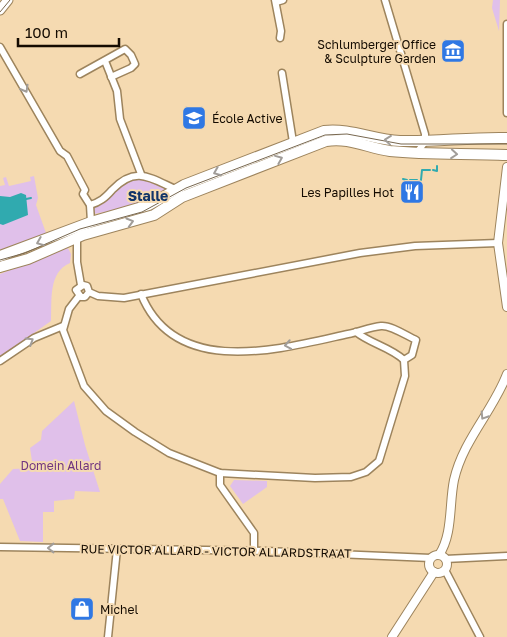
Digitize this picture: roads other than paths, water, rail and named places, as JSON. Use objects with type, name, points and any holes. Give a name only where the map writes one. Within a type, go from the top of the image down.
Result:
[{"type":"main road","points":[[0,10],[8,0]]},
{"type":"main road","points":[[0,256],[91,222],[149,205],[175,189],[293,142],[331,130],[348,131],[389,140],[507,138]]},
{"type":"main road","points":[[0,267],[28,259],[77,238],[154,215],[182,197],[318,143],[347,140],[389,151],[418,151],[457,155],[507,155]]},
{"type":"street","points":[[280,38],[281,31],[275,1],[284,0]]},
{"type":"street","points":[[385,0],[425,140],[418,151]]},
{"type":"street","points":[[507,24],[507,113]]},
{"type":"street","points":[[0,47],[60,151],[67,156],[85,190],[83,194],[90,205],[91,222]]},
{"type":"street","points":[[80,74],[125,49],[131,55],[134,64],[130,68],[110,77]]},
{"type":"street","points":[[105,60],[117,91],[120,119],[141,174]]},
{"type":"street","points":[[282,73],[293,142]]},
{"type":"street","points":[[507,167],[498,243],[507,307]]},
{"type":"street","points":[[90,205],[101,201],[127,178],[141,174],[175,189]]},
{"type":"street","points":[[77,238],[77,262],[80,285],[76,290],[79,296]]},
{"type":"street","points":[[80,285],[87,286],[89,292],[98,296],[124,298],[360,253],[415,246],[498,243]]},
{"type":"street","points":[[79,296],[85,297],[89,292]]},
{"type":"street","points":[[141,294],[156,321],[185,343],[214,351],[241,353],[336,336],[383,325],[416,340],[412,355],[404,360]]},
{"type":"street","points":[[79,296],[69,309],[63,326],[73,361],[84,386],[106,411],[134,432],[169,453],[220,473],[315,478],[351,476],[366,472],[379,461],[405,376],[404,360],[394,351],[364,339],[356,332]]},
{"type":"street","points":[[0,362],[34,338],[63,326]]},
{"type":"street","points":[[507,374],[502,386],[472,436],[454,480],[442,557],[447,564],[445,570],[440,573],[434,572],[429,566],[431,558],[442,557],[507,556]]},
{"type":"street","points":[[220,473],[220,485],[254,533],[254,551]]},
{"type":"street","name":"RUE VICTOR ALLARD - VICTOR ALLARDSTRAAT","points":[[0,547],[254,551],[431,558]]},
{"type":"street","points":[[108,637],[117,549]]},
{"type":"street","points":[[445,570],[480,637]]},
{"type":"street","points":[[392,637],[434,572]]},
{"type":"water","points":[[21,193],[26,195],[28,215],[3,225],[0,224],[0,196],[10,197]]},
{"type":"waterway","points":[[433,170],[437,171],[437,166]]},
{"type":"waterway","points":[[421,180],[422,170],[430,170]]},
{"type":"waterway","points":[[403,179],[407,180]]},
{"type":"waterway","points":[[410,180],[417,180]]},
{"type":"waterway","points":[[26,199],[31,198]]},
{"type":"tram line","points":[[0,12],[10,0]]},
{"type":"tram line","points":[[0,260],[25,253],[80,229],[142,212],[186,188],[325,135],[347,134],[401,144],[507,144]]},
{"type":"place","name":"Schlumberger Office & Sculpture Garden","points":[[453,51]]},
{"type":"place","name":"École Active","points":[[194,118]]},
{"type":"place","name":"Les Papilles Hot","points":[[412,192]]},
{"type":"place","name":"Michel","points":[[82,609]]},
{"type":"district","name":"Stalle","points":[[148,195]]},
{"type":"park label","name":"Domein Allard","points":[[61,465]]}]
